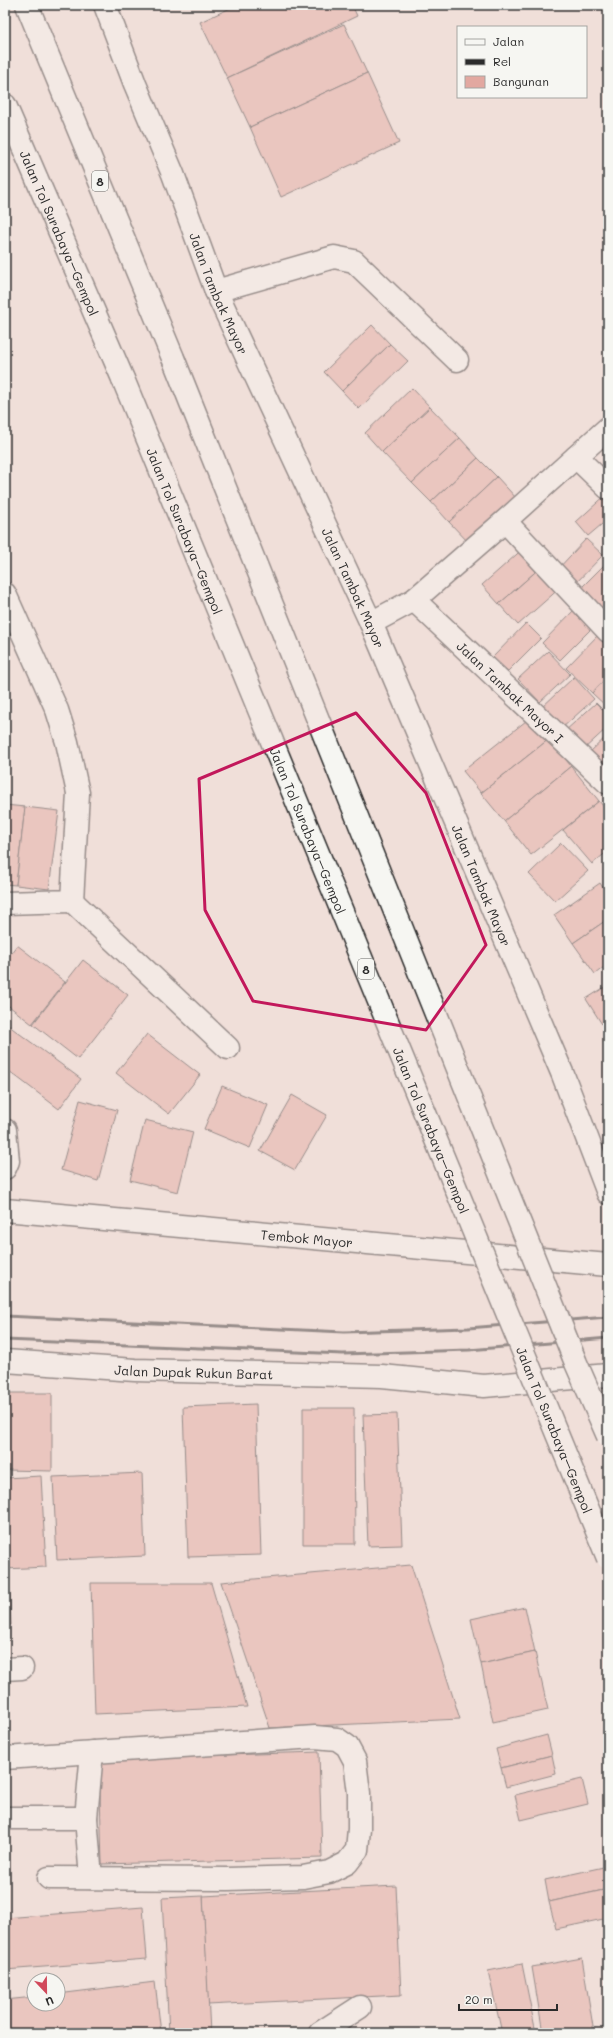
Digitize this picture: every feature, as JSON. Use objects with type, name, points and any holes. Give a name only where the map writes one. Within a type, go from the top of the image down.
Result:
[{"type":"main road","name":"8","points":[[27,5],[173,358],[570,1348],[608,1436]]},
{"type":"main road","name":"Jalan Tambak Mayor","points":[[105,5],[135,84],[173,174],[216,291],[371,623],[604,1171]]},
{"type":"main road","name":"Jalan Tol Surabaya–Gempol","points":[[5,105],[123,379],[608,1558]]},
{"type":"main road","points":[[216,291],[334,258],[354,261],[457,360]]},
{"type":"main road","points":[[371,623],[414,600],[505,521],[608,428]]},
{"type":"main road","points":[[576,457],[608,488]]},
{"type":"main road","points":[[505,521],[608,631]]},
{"type":"main road","points":[[5,594],[57,710],[78,793],[72,901]]},
{"type":"main road","name":"Jalan Tambak Mayor I","points":[[414,600],[608,783]]},
{"type":"main road","points":[[5,903],[72,901],[228,1048]]},
{"type":"main road","points":[[5,1130],[8,1161],[5,1168]]},
{"type":"main road","points":[[604,1171],[608,1192]]},
{"type":"main road","name":"Tembok Mayor","points":[[5,1210],[608,1265]]},
{"type":"main road","name":"Jalan Dupak Rukun Barat","points":[[5,1361],[135,1370],[382,1376],[484,1386],[608,1375]]},
{"type":"main road","points":[[5,1758],[315,1736],[337,1739],[347,1746],[356,1761],[359,1792],[359,1829],[357,1850],[347,1863],[329,1872],[304,1877],[228,1879],[49,1878]]},
{"type":"main road","points":[[91,1878],[86,1818],[92,1752]]},
{"type":"main road","points":[[5,1818],[86,1818]]},
{"type":"main road","points":[[320,2033],[360,2007]]},
{"type":"highlighted area","points":[[356,713],[426,793],[486,945],[426,1030],[253,1001],[205,910],[199,779]]},
{"type":"building","points":[[237,5],[352,5],[357,16],[227,78],[200,22]]},
{"type":"building","points":[[344,24],[367,73],[250,127],[227,78]]},
{"type":"building","points":[[367,73],[399,143],[281,197],[250,127]]},
{"type":"building","points":[[372,325],[390,344],[342,391],[324,372]]},
{"type":"building","points":[[390,344],[408,361],[359,409],[342,391]]},
{"type":"building","points":[[412,388],[430,407],[382,452],[365,433]]},
{"type":"building","points":[[430,407],[460,438],[412,483],[382,452]]},
{"type":"building","points":[[460,438],[478,458],[431,502],[412,483]]},
{"type":"building","points":[[478,458],[497,477],[449,522],[431,502]]},
{"type":"building","points":[[497,477],[517,499],[470,544],[449,522]]},
{"type":"building","points":[[608,493],[608,519],[588,536],[576,522]]},
{"type":"building","points":[[586,539],[603,555],[572,587],[556,571]]},
{"type":"building","points":[[525,547],[542,566],[499,604],[482,585]]},
{"type":"building","points":[[605,564],[608,567],[608,617],[575,594]]},
{"type":"building","points":[[542,566],[561,587],[518,625],[499,604]]},
{"type":"building","points":[[575,609],[593,627],[560,660],[542,643]]},
{"type":"building","points":[[526,623],[541,638],[508,671],[493,657]]},
{"type":"building","points":[[601,632],[608,639],[608,676],[592,693],[566,668]]},
{"type":"building","points":[[548,651],[570,674],[540,702],[518,679]]},
{"type":"building","points":[[608,676],[608,707],[607,707],[592,693]]},
{"type":"building","points":[[574,677],[594,699],[561,729],[541,708]]},
{"type":"building","points":[[596,703],[608,715],[608,727],[583,750],[565,731]]},
{"type":"building","points":[[531,717],[549,739],[481,793],[463,771]]},
{"type":"building","points":[[608,735],[608,765],[604,768],[590,752]]},
{"type":"building","points":[[549,739],[571,766],[504,821],[481,793]]},
{"type":"building","points":[[571,766],[599,801],[531,855],[504,821]]},
{"type":"building","points":[[599,801],[608,812],[608,851],[592,864],[563,830]]},
{"type":"building","points":[[5,805],[25,807],[16,885],[5,884]]},
{"type":"building","points":[[25,807],[59,811],[49,889],[16,885]]},
{"type":"building","points":[[561,843],[588,871],[555,901],[529,874]]},
{"type":"building","points":[[600,883],[608,895],[608,919],[573,943],[554,915]]},
{"type":"building","points":[[608,919],[608,964],[595,974],[573,943]]},
{"type":"building","points":[[17,945],[65,982],[32,1024],[5,1003],[5,961]]},
{"type":"building","points":[[83,960],[128,995],[78,1059],[33,1024]]},
{"type":"building","points":[[608,985],[608,1027],[605,1029],[586,999]]},
{"type":"building","points":[[5,1023],[81,1079],[59,1109],[5,1068]]},
{"type":"building","points":[[147,1034],[200,1075],[169,1114],[116,1073]]},
{"type":"building","points":[[608,1036],[608,1048],[603,1040]]},
{"type":"building","points":[[222,1086],[268,1105],[250,1148],[204,1129]]},
{"type":"building","points":[[292,1095],[327,1115],[295,1170],[260,1151]]},
{"type":"building","points":[[80,1100],[117,1110],[98,1181],[61,1170]]},
{"type":"building","points":[[145,1120],[193,1132],[178,1192],[130,1180]]},
{"type":"building","points":[[5,1393],[52,1393],[52,1471],[5,1470]]},
{"type":"building","points":[[256,1404],[261,1555],[188,1557],[183,1407]]},
{"type":"building","points":[[303,1408],[354,1408],[355,1544],[303,1544]]},
{"type":"building","points":[[397,1414],[402,1545],[368,1546],[363,1415]]},
{"type":"building","points":[[142,1473],[145,1556],[57,1560],[53,1477]]},
{"type":"building","points":[[41,1476],[46,1567],[5,1569],[5,1478]]},
{"type":"building","points":[[411,1565],[460,1719],[270,1728],[221,1582]]},
{"type":"building","points":[[5,1574],[9,1574],[11,1625],[5,1625]]},
{"type":"building","points":[[91,1583],[211,1583],[247,1707],[95,1714]]},
{"type":"building","points":[[525,1607],[535,1652],[481,1664],[471,1619]]},
{"type":"building","points":[[535,1652],[548,1710],[493,1722],[481,1664]]},
{"type":"building","points":[[547,1735],[552,1755],[501,1768],[496,1749]]},
{"type":"building","points":[[319,1752],[322,1858],[102,1864],[99,1759]]},
{"type":"building","points":[[552,1755],[556,1774],[506,1787],[501,1768]]},
{"type":"building","points":[[582,1779],[588,1804],[521,1820],[515,1795]]},
{"type":"building","points":[[608,1866],[608,1889],[549,1902],[545,1880]]},
{"type":"building","points":[[396,1886],[401,1995],[208,2005],[203,1896]]},
{"type":"building","points":[[608,1889],[608,1918],[556,1929],[549,1902]]},
{"type":"building","points":[[203,1896],[210,2033],[169,2033],[162,1898]]},
{"type":"building","points":[[143,1907],[147,1959],[5,1970],[5,1918]]},
{"type":"building","points":[[582,1958],[594,2033],[543,2033],[532,1967]]},
{"type":"building","points":[[522,1964],[536,2033],[502,2033],[488,1971]]},
{"type":"building","points":[[155,1982],[161,2033],[5,2033],[5,2000],[26,1998],[26,2012],[66,2012],[66,1993]]},
{"type":"railway","points":[[5,1316],[344,1332],[468,1328],[608,1317]]},
{"type":"railway","points":[[5,1340],[343,1354],[469,1350],[608,1338]]}]
